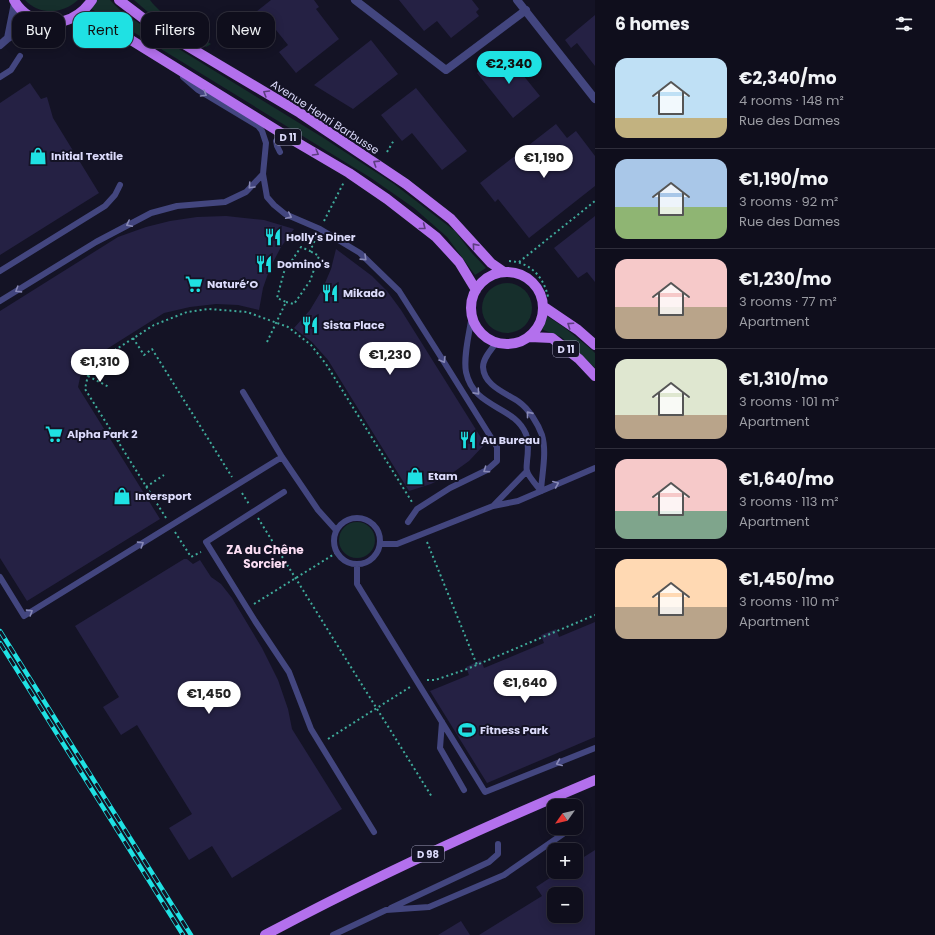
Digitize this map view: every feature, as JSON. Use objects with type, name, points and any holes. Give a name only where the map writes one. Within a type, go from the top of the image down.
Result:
[{"type":"main road","points":[[82,12],[92,0]]},
{"type":"main road","name":"Avenue Henri Barbusse","points":[[119,0],[152,25],[300,113],[406,184],[451,219],[491,263],[504,272]]},
{"type":"main road","points":[[14,1],[24,12]]},
{"type":"main road","name":"D 11","points":[[133,41],[286,136],[356,177],[387,199],[436,237],[459,262],[476,290]]},
{"type":"main road","points":[[504,272],[520,274],[530,280],[537,287],[547,305],[538,328],[530,337],[520,342],[508,345],[496,343],[480,332],[475,324],[472,314],[472,302],[476,290],[482,282],[490,276],[504,272]]},
{"type":"main road","name":"D 11","points":[[547,305],[595,345]]},
{"type":"main road","name":"D 11","points":[[530,337],[552,338],[579,359],[595,376]]},
{"type":"main road","name":"D 98","points":[[265,935],[308,912],[412,861],[540,803],[595,780]]},
{"type":"street","points":[[355,0],[446,70],[526,10]]},
{"type":"street","points":[[517,0],[595,99]]},
{"type":"street","points":[[8,38],[14,1]]},
{"type":"street","points":[[0,46],[12,36]]},
{"type":"lane","points":[[0,77],[11,70],[20,56]]},
{"type":"lane","points":[[163,60],[198,90],[258,126],[262,131],[266,144],[263,174],[267,197],[285,214],[320,229],[360,253],[399,291],[497,448],[497,461],[487,470],[450,488],[417,509],[408,522]]},
{"type":"lane","points":[[266,144],[280,152],[276,146],[276,141],[280,137],[286,136]]},
{"type":"lane","points":[[0,301],[126,225],[151,213],[177,206],[225,202],[246,192],[263,174]]},
{"type":"lane","points":[[0,271],[105,206],[115,195],[120,185]]},
{"type":"lane","points":[[472,314],[466,352],[466,371],[472,387],[485,401],[507,413],[518,422],[526,434],[528,448],[527,471],[541,491]]},
{"type":"lane","points":[[496,343],[485,357],[483,367],[486,378],[496,389],[520,403],[533,418],[542,435],[544,450],[541,491]]},
{"type":"lane","points":[[243,392],[282,457],[318,510],[336,530]]},
{"type":"lane","points":[[0,577],[24,616],[282,457]]},
{"type":"lane","points":[[380,544],[397,544],[493,506],[518,501],[595,468]]},
{"type":"lane","points":[[493,506],[527,471]]},
{"type":"lane","points":[[284,492],[206,542],[289,672],[311,729],[374,832]]},
{"type":"lane","points":[[360,518],[373,524],[380,536],[380,544],[375,556],[363,564],[357,565],[346,562],[336,553],[333,541],[336,530],[340,524],[346,520],[360,518]]},
{"type":"lane","points":[[357,565],[357,584],[485,792],[595,748]]},
{"type":"lane","points":[[442,722],[440,748],[464,790]]},
{"type":"lane","points":[[386,910],[429,907],[504,875],[562,835]]},
{"type":"lane","points":[[333,935],[490,862],[498,854],[498,844]]},
{"type":"path","points":[[387,152],[394,140]]},
{"type":"path","points":[[322,224],[345,180]]},
{"type":"path","points":[[518,262],[595,201]]},
{"type":"path","points":[[310,251],[316,238]]},
{"type":"path","points":[[301,247],[310,251],[319,256],[310,281],[294,304],[277,298],[284,272],[301,247]]},
{"type":"path","points":[[503,261],[518,262],[526,265],[535,272],[542,281],[547,305]]},
{"type":"path","points":[[267,342],[286,302]]},
{"type":"path","points":[[133,338],[144,355],[152,349],[432,797]]},
{"type":"path","points":[[88,376],[109,386]]},
{"type":"path","points":[[118,441],[136,430]]},
{"type":"path","points":[[146,487],[164,475]]},
{"type":"path","points":[[136,481],[141,478]]},
{"type":"path","points":[[175,533],[191,557],[202,551]]},
{"type":"path","points":[[247,608],[336,553]]},
{"type":"path","points":[[320,743],[417,682],[435,680],[467,669],[595,615]]},
{"type":"green space","points":[[25,0],[78,0],[66,8],[44,11],[31,5]]},
{"type":"green space","points":[[96,0],[110,0],[123,12],[97,12],[91,9]]},
{"type":"green space","points":[[134,0],[150,0],[162,12],[148,12]]},
{"type":"green space","points":[[133,19],[141,25],[141,37],[133,32]]},
{"type":"green space","points":[[159,48],[177,48],[322,137],[394,184],[455,231],[471,252],[486,268],[475,275],[447,237],[414,208],[371,178]]},
{"type":"green space","points":[[502,283],[512,283],[525,290],[532,303],[532,313],[525,326],[512,333],[502,333],[493,329],[486,322],[482,313],[482,303],[486,294],[493,287]]},
{"type":"green space","points":[[547,316],[565,328],[595,353],[595,368],[561,337],[541,329]]},
{"type":"green space","points":[[361,522],[370,527],[374,533],[374,547],[370,553],[361,558],[353,558],[344,553],[340,547],[339,536],[344,527],[350,523]]},
{"type":"building","points":[[271,0],[314,0],[319,7],[316,9],[339,39],[296,73],[279,52],[288,45],[276,30],[275,31],[275,12],[256,12]]},
{"type":"building","points":[[399,0],[472,0],[479,9],[476,12],[479,16],[451,38],[437,21],[424,31]]},
{"type":"building","points":[[595,15],[595,66],[577,43],[571,48],[565,40]]},
{"type":"building","points":[[371,40],[398,74],[353,109],[314,85]]},
{"type":"building","points":[[502,53],[504,56],[506,54],[540,96],[513,118],[477,73]]},
{"type":"building","name":"Initial Textile","points":[[30,83],[41,99],[47,97],[53,118],[99,193],[0,255],[0,103]]},
{"type":"building","points":[[416,88],[467,151],[442,170],[412,133],[402,141],[381,115]]},
{"type":"building","points":[[556,124],[567,138],[576,131],[595,156],[595,186],[529,238],[498,199],[495,202],[480,183]]},
{"type":"building","name":"Alpha Park 2","points":[[226,216],[264,220],[294,229],[281,247],[270,268],[263,288],[259,310],[238,305],[216,304],[190,307],[164,313],[83,364],[78,387],[160,519],[27,601],[0,558],[0,311],[118,237],[146,227],[170,221],[197,217]]},
{"type":"building","points":[[595,216],[595,282],[587,272],[578,278],[554,248]]},
{"type":"building","points":[[336,249],[372,276],[387,291],[401,310],[485,444],[469,461],[451,474],[431,484],[409,491],[328,360],[312,342],[294,328],[310,310],[322,290],[331,269]]},
{"type":"building","points":[[184,559],[187,559],[193,564],[200,560],[211,577],[221,584],[232,598],[262,648],[278,680],[288,709],[292,729],[342,809],[232,878],[212,846],[189,860],[169,828],[192,814],[137,725],[121,735],[103,707],[119,697],[75,626]]},
{"type":"building","points":[[595,622],[595,737],[487,783],[430,691],[469,675],[466,667],[481,660],[484,668],[544,643],[541,635],[556,629],[559,637]]},
{"type":"building","points":[[595,850],[595,935],[479,935],[542,896],[536,887],[548,879],[583,879],[583,858]]},
{"type":"building","points":[[461,921],[470,935],[438,935]]},
{"type":"railway","points":[[0,631],[191,935]]},
{"type":"railway","points":[[0,643],[183,935]]},
{"type":"place","name":"Initial Textile","points":[[38,156]]},
{"type":"place","name":"Holly's Diner","points":[[273,237]]},
{"type":"place","name":"Domino's","points":[[264,264]]},
{"type":"place","name":"Naturé’O","points":[[194,284]]},
{"type":"place","name":"Mikado","points":[[330,293]]},
{"type":"place","name":"Sista Place","points":[[310,325]]},
{"type":"place","name":"Alpha Park 2","points":[[54,434]]},
{"type":"place","name":"Au Bureau","points":[[468,440]]},
{"type":"place","name":"Etam","points":[[415,476]]},
{"type":"place","name":"Intersport","points":[[122,496]]},
{"type":"place","name":"Fitness Park","points":[[467,730]]},
{"type":"district","name":"ZA du Chêne Sorcier","points":[[265,557]]}]
